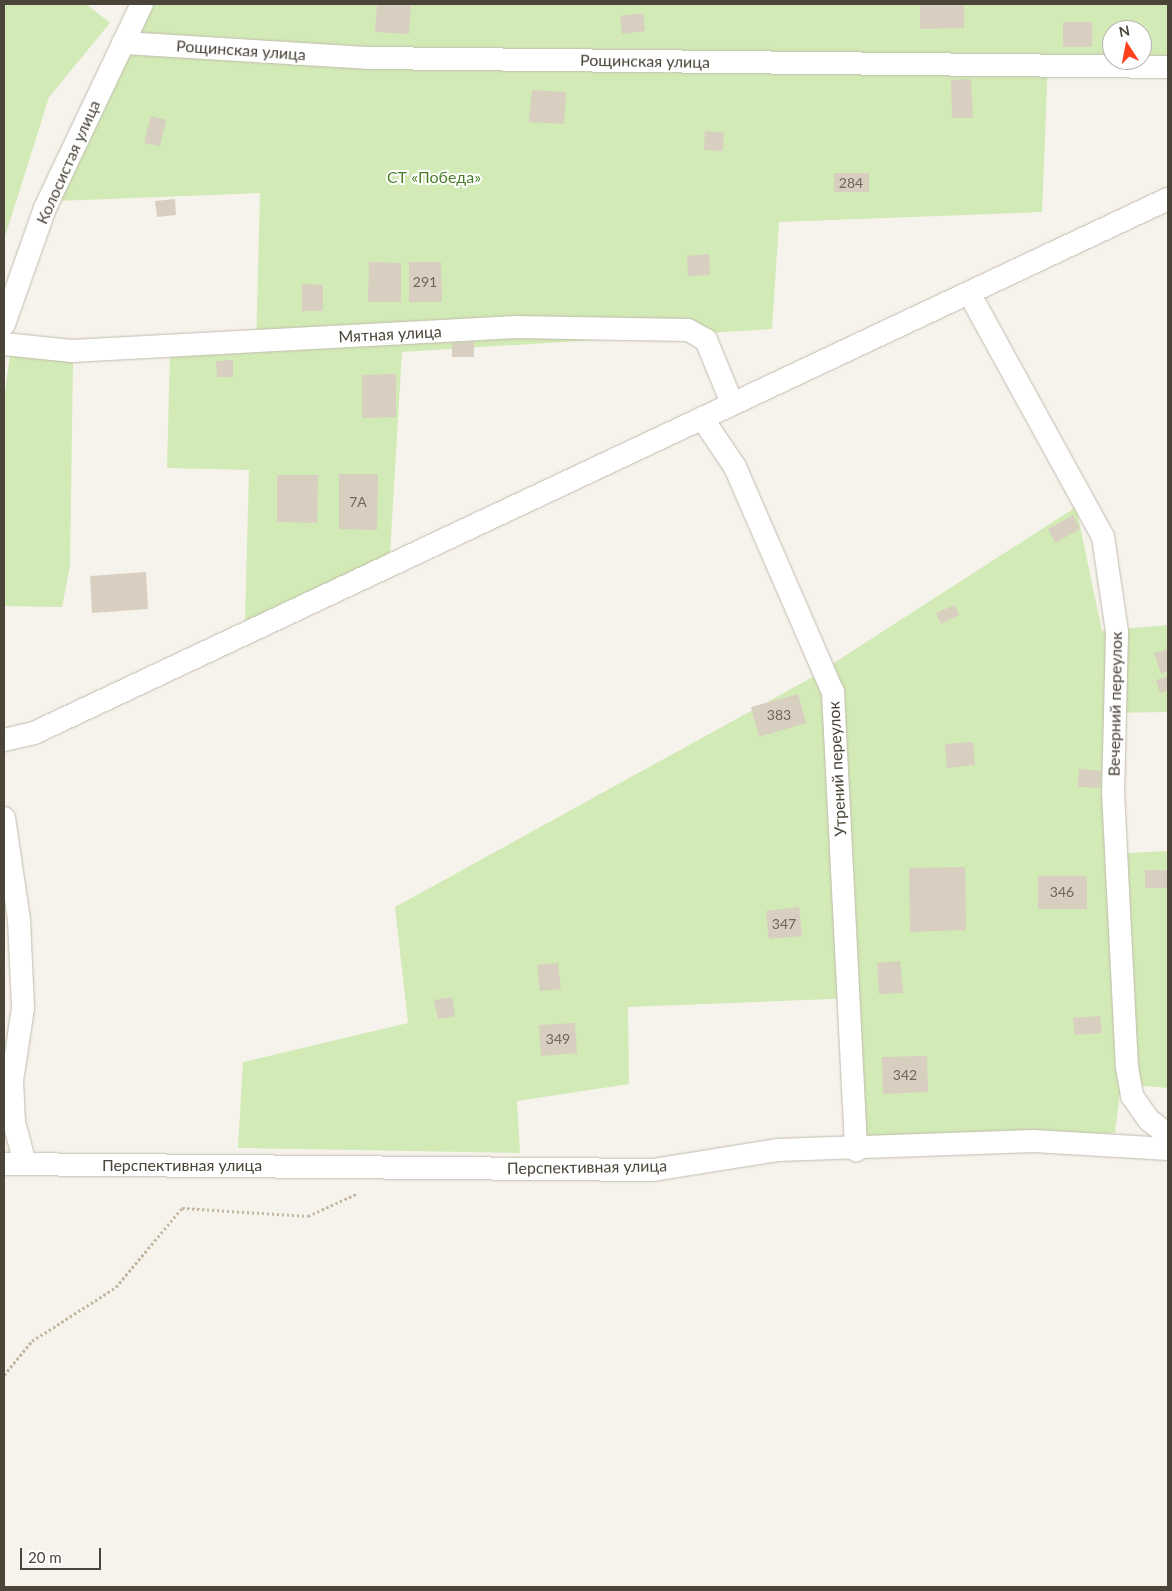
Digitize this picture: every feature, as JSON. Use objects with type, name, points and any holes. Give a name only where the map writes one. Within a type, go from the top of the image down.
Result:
[{"type":"street","name":"Колосистая улица","points":[[4,324],[45,208],[142,4]]},
{"type":"street","name":"Рощинская улица","points":[[123,43],[368,58],[1168,67]]},
{"type":"street","points":[[4,740],[34,733],[1168,199]]},
{"type":"street","name":"Вечерний переулок","points":[[969,293],[1103,537],[1117,632],[1113,792],[1127,1067],[1132,1096],[1149,1120],[1168,1135]]},
{"type":"street","name":"Мятная улица","points":[[4,344],[72,351],[516,327],[688,330],[706,340],[732,403]]},
{"type":"street","name":"Утрений переулок","points":[[702,418],[735,467],[832,692],[856,1150]]},
{"type":"street","points":[[4,818],[19,919],[23,1008],[12,1081],[14,1164]]},
{"type":"street","name":"Перспективная улица","points":[[14,1164],[653,1170],[778,1150],[856,1150],[1034,1141],[1168,1149]]},
{"type":"path","points":[[4,1375],[32,1341],[116,1287],[182,1208],[308,1216],[362,1192]]},
{"type":"green space","points":[[4,4],[86,4],[110,23],[49,97],[4,240]]},
{"type":"green space","name":"СТ «Победа»","points":[[154,4],[1168,4],[1168,63],[1152,63],[1152,20],[1102,20],[1102,62],[1048,61],[1042,212],[779,222],[772,329],[402,352],[390,554],[245,621],[249,470],[167,468],[170,352],[256,349],[260,193],[57,201]]},
{"type":"green space","points":[[10,355],[73,362],[70,566],[62,607],[4,606],[4,399]]},
{"type":"green space","points":[[1076,507],[1102,631],[1168,625],[1168,712],[1106,713],[1108,854],[1168,851],[1168,1088],[1121,1084],[1115,1133],[863,1136],[857,998],[628,1007],[629,1084],[517,1101],[520,1153],[238,1148],[243,1062],[408,1023],[395,907],[809,679]]},
{"type":"building","points":[[377,4],[411,4],[409,34],[375,32]]},
{"type":"building","points":[[920,4],[964,4],[964,28],[920,29]]},
{"type":"building","points":[[643,13],[645,31],[622,34],[620,16]]},
{"type":"building","points":[[1063,22],[1092,22],[1092,47],[1063,47]]},
{"type":"building","points":[[971,79],[973,118],[952,118],[951,80]]},
{"type":"building","points":[[532,90],[566,92],[564,124],[529,122]]},
{"type":"building","points":[[151,116],[166,120],[160,146],[144,143]]},
{"type":"building","points":[[705,131],[724,133],[723,151],[704,150]]},
{"type":"building","points":[[834,173],[869,173],[869,192],[834,192]]},
{"type":"building","points":[[175,199],[176,215],[157,217],[155,201]]},
{"type":"building","points":[[709,254],[710,275],[688,276],[687,256]]},
{"type":"building","points":[[369,262],[401,263],[401,302],[368,302]]},
{"type":"building","points":[[409,262],[441,262],[442,302],[409,302]]},
{"type":"building","points":[[302,284],[323,285],[323,311],[302,311]]},
{"type":"building","points":[[474,342],[474,357],[452,357],[452,343]]},
{"type":"building","points":[[233,360],[233,377],[217,377],[216,361]]},
{"type":"building","points":[[396,374],[396,417],[362,418],[362,375]]},
{"type":"building","points":[[339,474],[378,474],[377,530],[339,529]]},
{"type":"building","points":[[277,475],[318,475],[317,523],[277,522]]},
{"type":"building","points":[[1073,515],[1080,529],[1055,543],[1048,529]]},
{"type":"building","points":[[146,572],[148,609],[92,613],[90,576]]},
{"type":"building","points":[[955,605],[959,615],[941,624],[936,613]]},
{"type":"building","points":[[1168,649],[1168,671],[1161,674],[1154,653]]},
{"type":"building","points":[[1168,676],[1168,691],[1160,693],[1156,680]]},
{"type":"building","points":[[798,694],[806,723],[759,737],[751,707]]},
{"type":"building","points":[[973,742],[975,765],[947,768],[945,744]]},
{"type":"building","points":[[1079,769],[1101,771],[1100,788],[1078,787]]},
{"type":"building","points":[[965,867],[966,930],[910,932],[909,868]]},
{"type":"building","points":[[1145,870],[1168,870],[1168,888],[1145,888]]},
{"type":"building","points":[[1038,876],[1087,876],[1087,909],[1038,909]]},
{"type":"building","points":[[799,907],[802,936],[769,939],[766,911]]},
{"type":"building","points":[[900,961],[903,993],[879,994],[877,963]]},
{"type":"building","points":[[558,963],[561,989],[540,991],[537,965]]},
{"type":"building","points":[[452,997],[455,1016],[438,1019],[434,1000]]},
{"type":"building","points":[[1100,1016],[1102,1033],[1075,1035],[1073,1018]]},
{"type":"building","points":[[575,1023],[577,1053],[541,1056],[539,1025]]},
{"type":"building","points":[[927,1056],[928,1092],[883,1094],[882,1057]]}]
